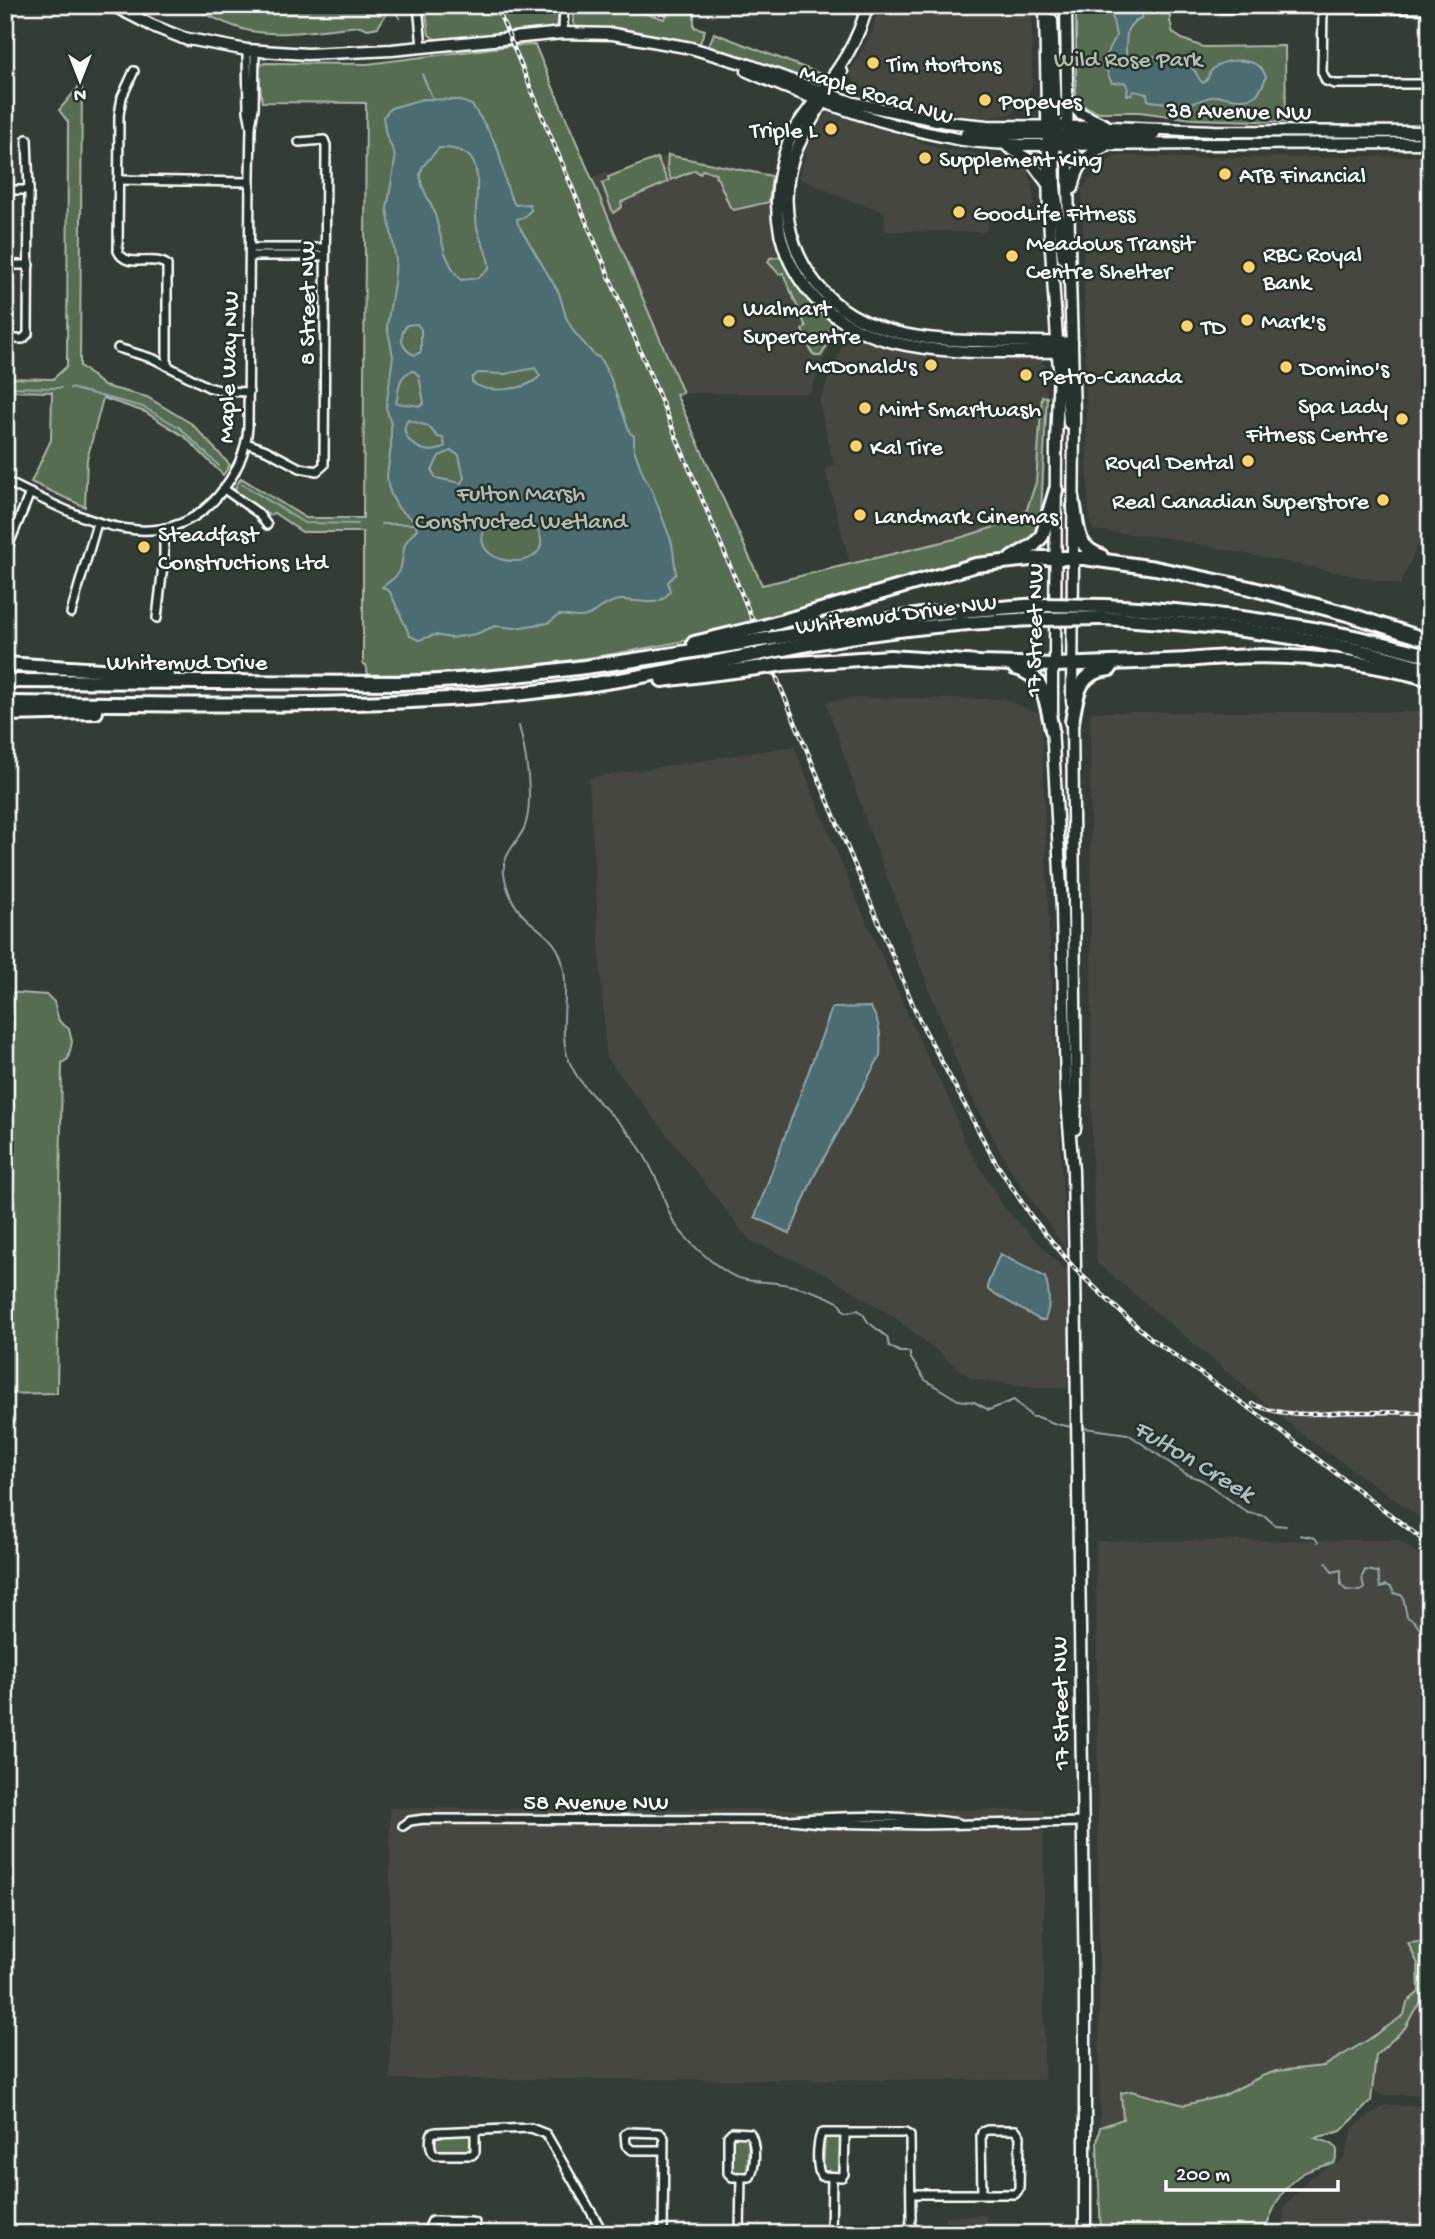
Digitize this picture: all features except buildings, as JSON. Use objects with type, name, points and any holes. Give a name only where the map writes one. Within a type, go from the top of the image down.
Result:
[{"type":"highway","points":[[1009,560],[1034,545],[1042,536],[1056,490]]},
{"type":"highway","points":[[1074,506],[1080,537],[1086,549],[1115,561]]},
{"type":"highway","points":[[753,642],[766,626],[952,571],[1009,560],[1073,557],[1115,561],[1296,599],[1430,641]]},
{"type":"highway","name":"Whitemud Drive NW","points":[[369,683],[476,680],[568,671],[753,642],[776,644],[923,614],[1174,610],[1289,624],[1430,656]]},
{"type":"highway","name":"Whitemud Drive NW","points":[[1103,612],[1285,636],[1430,670]]},
{"type":"highway","name":"Whitemud Drive NW","points":[[368,702],[424,701],[568,688],[624,680],[753,642]]},
{"type":"highway","points":[[1072,722],[1078,690],[1085,678],[1103,670],[1240,656],[1331,660],[1430,679]]},
{"type":"highway","points":[[568,688],[637,684],[783,664],[890,657],[1055,665],[1192,660]]},
{"type":"highway","points":[[980,663],[1025,670],[1034,678],[1045,697],[1052,730]]},
{"type":"highway","points":[[5,664],[346,682]]},
{"type":"highway","name":"Whitemud Drive","points":[[5,681],[369,683]]},
{"type":"highway","name":"Whitemud Drive","points":[[5,703],[281,705],[368,702]]},
{"type":"highway","points":[[5,714],[226,709],[281,705]]},
{"type":"main road","name":"Maple Road NW","points":[[112,5],[183,38],[251,54],[392,50],[563,33],[613,34],[656,40],[737,62],[913,129],[954,139],[1001,144],[1057,136]]},
{"type":"main road","points":[[870,5],[863,38],[792,133],[786,149],[777,187],[776,205],[780,235],[802,281],[826,309],[845,323],[863,332],[907,346],[951,351],[1065,348]]},
{"type":"main road","points":[[1047,5],[1052,27],[1057,136],[1055,186],[1071,307]]},
{"type":"main road","name":"17 Street NW","points":[[1066,5],[1067,99],[1048,186],[1065,348],[1067,410],[1074,459],[1072,722],[1076,1090],[1073,1171],[1085,1989],[1085,2234]]},
{"type":"main road","name":"Maple Road NW","points":[[822,96],[934,120],[1057,136]]},
{"type":"main road","points":[[1067,99],[1080,113],[1109,127]]},
{"type":"main road","name":"38 Avenue NW","points":[[1057,136],[1109,127],[1214,131],[1430,132]]},
{"type":"main road","points":[[913,129],[970,135],[1057,136],[1214,131]]},
{"type":"main road","name":"17 Street NW","points":[[1057,136],[1069,208],[1071,307],[1065,348],[1056,490],[1052,730],[1062,908],[1066,1090],[1073,1171]]},
{"type":"main road","name":"38 Avenue NW","points":[[1057,136],[1115,144],[1430,143]]},
{"type":"main road","points":[[1001,144],[1030,160],[1048,186]]},
{"type":"main road","points":[[1069,208],[1079,166],[1085,158],[1101,148],[1115,144]]},
{"type":"street","points":[[418,5],[422,47]]},
{"type":"street","points":[[563,33],[564,5]]},
{"type":"street","points":[[1213,5],[1222,8],[1430,9]]},
{"type":"street","points":[[1323,7],[1322,72],[1326,81],[1335,84],[1430,84]]},
{"type":"street","name":"Maple Way NW","points":[[5,481],[97,523],[143,531],[164,528],[194,517],[213,502],[235,472],[246,443],[249,392],[251,126],[248,119],[251,54]]},
{"type":"street","points":[[134,71],[119,109],[118,251],[121,257],[127,260],[160,261],[166,263],[169,268],[167,366]]},
{"type":"street","points":[[5,340],[20,340],[28,334],[27,139]]},
{"type":"street","name":"8 Street NW","points":[[246,443],[306,470],[317,471],[323,466],[326,151],[324,139],[299,142]]},
{"type":"street","points":[[118,180],[250,182]]},
{"type":"street","points":[[5,190],[29,190]]},
{"type":"street","points":[[250,252],[325,252]]},
{"type":"street","points":[[5,265],[29,265]]},
{"type":"street","points":[[118,348],[150,358],[215,390],[249,392]]},
{"type":"street","points":[[224,489],[258,513],[267,525]]},
{"type":"street","points":[[5,554],[30,493]]},
{"type":"street","points":[[71,613],[97,523]]},
{"type":"street","points":[[157,618],[164,557],[164,528]]},
{"type":"street","name":"58 Avenue NW","points":[[403,1826],[410,1821],[424,1819],[791,1820],[850,1815],[922,1817],[958,1823],[1082,1822]]},
{"type":"street","points":[[475,2132],[475,2152],[472,2155],[435,2155],[433,2152],[430,2137],[432,2133],[531,2128],[546,2134],[604,2234]]},
{"type":"street","points":[[911,2194],[982,2194],[1015,2194],[1018,2192],[1020,2136],[1016,2130],[982,2132],[982,2194]]},
{"type":"street","points":[[732,2132],[750,2133],[753,2137],[753,2172],[750,2177],[741,2177],[732,2177],[728,2173],[728,2136],[732,2132]]},
{"type":"street","points":[[663,2150],[632,2150],[626,2145],[625,2134],[660,2133],[664,2138],[663,2234]]},
{"type":"street","points":[[845,2133],[844,2174],[842,2177],[821,2176],[818,2170],[819,2136],[823,2133],[845,2133],[908,2133],[910,2136],[909,2234]]},
{"type":"street","points":[[831,2234],[832,2176]]},
{"type":"street","points":[[740,2234],[741,2177]]},
{"type":"street","points":[[429,2234],[432,2221],[445,2221],[475,2223],[476,2234]]},
{"type":"shaded area","points":[[879,5],[1032,5],[1032,86],[1024,105],[1010,114],[985,118],[935,110],[855,85],[850,72],[872,32]]},
{"type":"shaded area","points":[[830,110],[941,149],[1007,157],[1019,161],[1027,169],[1032,183],[1034,205],[1031,208],[994,213],[983,232],[885,231],[884,212],[848,200],[799,178],[808,143]]},
{"type":"shaded area","points":[[668,155],[772,176],[772,218],[784,262],[806,298],[835,324],[836,330],[810,393],[683,393],[592,177],[606,172],[609,177]]},
{"type":"shaded area","points":[[1114,155],[1187,158],[1430,156],[1430,517],[1400,585],[1167,538],[1093,530],[1088,501],[1082,188]]},
{"type":"shaded area","points":[[850,334],[922,356],[986,360],[1044,359],[1042,361],[1046,369],[1047,397],[1042,397],[1036,482],[1027,509],[1021,517],[959,538],[850,563],[825,469],[834,465],[819,402],[844,340]]},
{"type":"shaded area","points":[[859,698],[1003,699],[1041,714],[1066,1250],[1009,1167],[968,1091],[866,821],[826,702]]},
{"type":"shaded area","points":[[1090,712],[1426,712],[1423,1170],[1430,1170],[1430,1524],[1304,1436],[1097,1263],[1092,1164]]},
{"type":"shaded area","points":[[794,746],[854,894],[923,1048],[950,1101],[966,1145],[1006,1210],[1068,1273],[1068,1389],[972,1379],[894,1317],[820,1271],[749,1240],[606,1057],[589,778]]},
{"type":"shaded area","points":[[1398,1540],[1430,1562],[1430,2095],[1382,2095],[1323,2066],[1276,2071],[1223,2096],[1184,2105],[1131,2091],[1122,2093],[1123,2119],[1100,2127],[1096,1541]]},
{"type":"shaded area","points":[[390,1808],[1044,1810],[1044,2080],[390,2079]]},
{"type":"shaded area","points":[[1385,2105],[1430,2106],[1430,2234],[1283,2234],[1284,2208],[1309,2178],[1344,2159],[1353,2128]]},
{"type":"shaded area","points":[[986,2215],[987,2231],[1016,2231],[1016,2234],[945,2234],[945,2216]]},
{"type":"green space","points":[[186,5],[392,5],[378,27],[273,33],[238,28]]},
{"type":"green space","points":[[470,5],[516,5],[521,14],[549,12],[555,5],[559,7],[558,23],[552,30],[434,41],[429,35],[426,12],[465,11]]},
{"type":"green space","points":[[573,5],[578,8],[633,11],[664,19],[673,5],[694,5],[694,27],[705,30],[700,43],[695,45],[630,32],[578,29],[573,23]]},
{"type":"green space","name":"Wild Rose Park","points":[[1076,5],[1170,5],[1173,33],[1203,47],[1285,46],[1286,122],[1193,119],[1139,112],[1099,112],[1079,104],[1076,98]]},
{"type":"green space","points":[[714,33],[821,74],[829,73],[817,87],[710,50],[709,45]]},
{"type":"green space","name":"Fulton Marsh Constructed Wetland","points":[[535,45],[683,393],[676,394],[762,585],[959,538],[1021,517],[1027,509],[1036,482],[1042,396],[1047,397],[1041,512],[1034,535],[1028,543],[1013,551],[980,558],[793,615],[686,641],[596,657],[505,668],[368,675],[366,665],[363,664],[363,532],[302,532],[274,513],[269,515],[239,495],[235,488],[241,478],[306,518],[363,518],[366,103],[262,102],[258,68],[264,63],[367,64]]},
{"type":"green space","points":[[82,83],[80,366],[104,386],[147,397],[192,424],[230,465],[223,475],[185,437],[145,412],[103,398],[87,459],[85,507],[31,482],[51,440],[52,392],[5,391],[5,378],[53,379],[67,366],[68,122],[59,110]]},
{"type":"green space","points":[[668,155],[772,176],[769,202],[734,210],[715,177],[716,173],[702,170],[700,174],[695,170],[671,180],[667,168]]},
{"type":"green space","points":[[657,158],[668,182],[621,202],[622,207],[613,213],[602,183],[609,180],[608,177]]},
{"type":"green space","points":[[781,257],[804,295],[835,324],[834,333],[821,356],[812,353],[802,330],[806,327],[783,273],[779,274],[768,262],[770,258]]},
{"type":"green space","points":[[5,992],[47,995],[54,1002],[59,1021],[69,1029],[72,1042],[68,1059],[62,1063],[57,1393],[5,1394]]},
{"type":"green space","points":[[1429,1941],[1430,1991],[1405,2028],[1376,2055],[1371,2101],[1341,2131],[1315,2138],[1336,2148],[1334,2163],[1306,2172],[1289,2185],[1274,2209],[1264,2234],[1101,2234],[1097,2142],[1100,2127],[1123,2119],[1121,2093],[1131,2091],[1184,2105],[1223,2096],[1276,2071],[1324,2066],[1404,2015],[1407,2002],[1419,1992],[1418,1964],[1408,1943]]},
{"type":"green space","points":[[436,2135],[469,2135],[472,2150],[438,2152],[435,2149]]},
{"type":"green space","points":[[735,2136],[748,2136],[749,2139],[747,2173],[733,2171]]},
{"type":"green space","points":[[825,2137],[842,2139],[839,2173],[823,2172]]},
{"type":"water","points":[[1110,5],[1145,5],[1141,18],[1128,30],[1126,53],[1130,62],[1157,56],[1171,58],[1191,67],[1203,83],[1212,70],[1222,63],[1249,62],[1260,67],[1266,75],[1262,86],[1256,95],[1247,99],[1215,96],[1188,103],[1151,101],[1148,100],[1147,94],[1134,91],[1127,95],[1125,82],[1112,83],[1106,70],[1107,54],[1116,36]]},
{"type":"water","points":[[423,99],[458,100],[472,105],[496,144],[511,198],[515,205],[529,204],[531,210],[524,217],[517,219],[518,224],[559,293],[574,332],[594,355],[600,358],[610,377],[630,433],[634,436],[634,449],[672,543],[676,574],[668,582],[670,591],[666,597],[654,602],[611,602],[583,617],[559,615],[548,623],[514,628],[495,626],[476,634],[451,638],[435,635],[419,640],[410,636],[390,592],[382,587],[400,571],[405,545],[417,529],[414,520],[399,509],[391,495],[387,475],[391,424],[386,407],[393,356],[387,326],[396,260],[387,209],[395,161],[383,117],[391,108]],"holes":[[[439,148],[468,155],[474,164],[477,175],[477,227],[489,265],[489,269],[478,278],[461,280],[453,270],[445,253],[434,211],[422,186],[420,175],[423,166]],[[417,324],[421,329],[421,352],[415,355],[404,346],[404,329],[407,325]],[[535,368],[540,376],[526,385],[497,390],[472,382],[472,378],[478,373],[505,374]],[[414,371],[419,376],[424,403],[421,406],[396,403],[404,376]],[[408,420],[428,426],[438,437],[443,438],[445,446],[438,450],[422,449],[405,434]],[[451,451],[459,455],[464,478],[461,483],[436,478],[432,471],[439,456]],[[526,525],[537,529],[541,543],[537,553],[527,559],[514,561],[489,553],[483,543],[484,530]]]},
{"type":"water","points":[[870,1007],[878,1025],[880,1056],[813,1178],[790,1234],[755,1217],[832,1008]]},
{"type":"water","points":[[1000,1254],[1045,1277],[1049,1299],[1045,1320],[1040,1320],[988,1290],[988,1283]]},
{"type":"waterway","name":"Fulton Creek","points":[[391,5],[400,19]]},
{"type":"waterway","name":"Fulton Creek","points":[[422,74],[433,99]]},
{"type":"waterway","points":[[5,387],[61,388]]},
{"type":"waterway","points":[[70,388],[143,407],[179,427],[219,466]]},
{"type":"waterway","points":[[242,484],[304,523],[358,524]]},
{"type":"waterway","points":[[381,524],[416,524]]},
{"type":"waterway","name":"Fulton Creek","points":[[519,726],[526,762],[529,803],[525,826],[505,861],[507,887],[519,910],[550,940],[560,955],[565,979],[565,1043],[572,1068],[588,1091],[636,1142],[656,1177],[675,1224],[704,1255],[731,1275],[801,1288],[834,1300],[847,1312],[858,1310],[887,1337],[889,1346],[900,1352],[910,1352],[910,1357],[925,1380],[958,1400],[974,1402],[989,1410],[1014,1400],[1032,1417],[1072,1427]]},
{"type":"waterway","name":"Fulton Creek","points":[[1085,1428],[1128,1434],[1186,1474],[1202,1480],[1248,1513],[1265,1516],[1275,1525],[1286,1526]]},
{"type":"waterway","name":"Fulton Creek","points":[[1300,1535],[1315,1538],[1318,1542]]},
{"type":"waterway","name":"Fulton Creek","points":[[1326,1562],[1332,1572],[1341,1570],[1341,1585],[1346,1590],[1364,1589],[1362,1577],[1365,1570],[1378,1572],[1380,1588],[1386,1585],[1391,1587],[1394,1593],[1403,1596],[1407,1617],[1414,1621],[1421,1631],[1430,1633]]},
{"type":"railway","points":[[496,5],[919,1019],[993,1158],[1030,1215],[1075,1269],[1125,1316],[1153,1340],[1265,1419],[1430,1545]]},
{"type":"railway","points":[[1253,1404],[1291,1413],[1430,1413]]},
{"type":"place","name":"Tim Hortons","points":[[873,63]]},
{"type":"place","name":"Popeyes","points":[[985,100]]},
{"type":"place","name":"Triple L","points":[[831,129]]},
{"type":"place","name":"Supplement King","points":[[925,158]]},
{"type":"place","name":"ATB Financial","points":[[1225,174]]},
{"type":"place","name":"GoodLife Fitness","points":[[959,212]]},
{"type":"place","name":"Meadows Transit Centre Shelter","points":[[1012,256]]},
{"type":"place","name":"RBC Royal Bank","points":[[1249,267]]},
{"type":"place","name":"Mark's","points":[[1247,320]]},
{"type":"place","name":"Walmart Supercentre","points":[[729,321]]},
{"type":"place","name":"TD","points":[[1187,326]]},
{"type":"place","name":"McDonald's","points":[[931,365]]},
{"type":"place","name":"Domino's","points":[[1286,367]]},
{"type":"place","name":"Petro-Canada","points":[[1026,375]]},
{"type":"place","name":"Mint Smartwash","points":[[865,408]]},
{"type":"place","name":"Spa Lady Fitness Centre","points":[[1402,419]]},
{"type":"place","name":"Kal Tire","points":[[856,446]]},
{"type":"place","name":"Royal Dental","points":[[1248,461]]},
{"type":"place","name":"Real Canadian Superstore","points":[[1383,500]]},
{"type":"place","name":"Landmark Cinemas","points":[[860,515]]},
{"type":"place","name":"Steadfast Constructions Ltd","points":[[144,547]]}]
